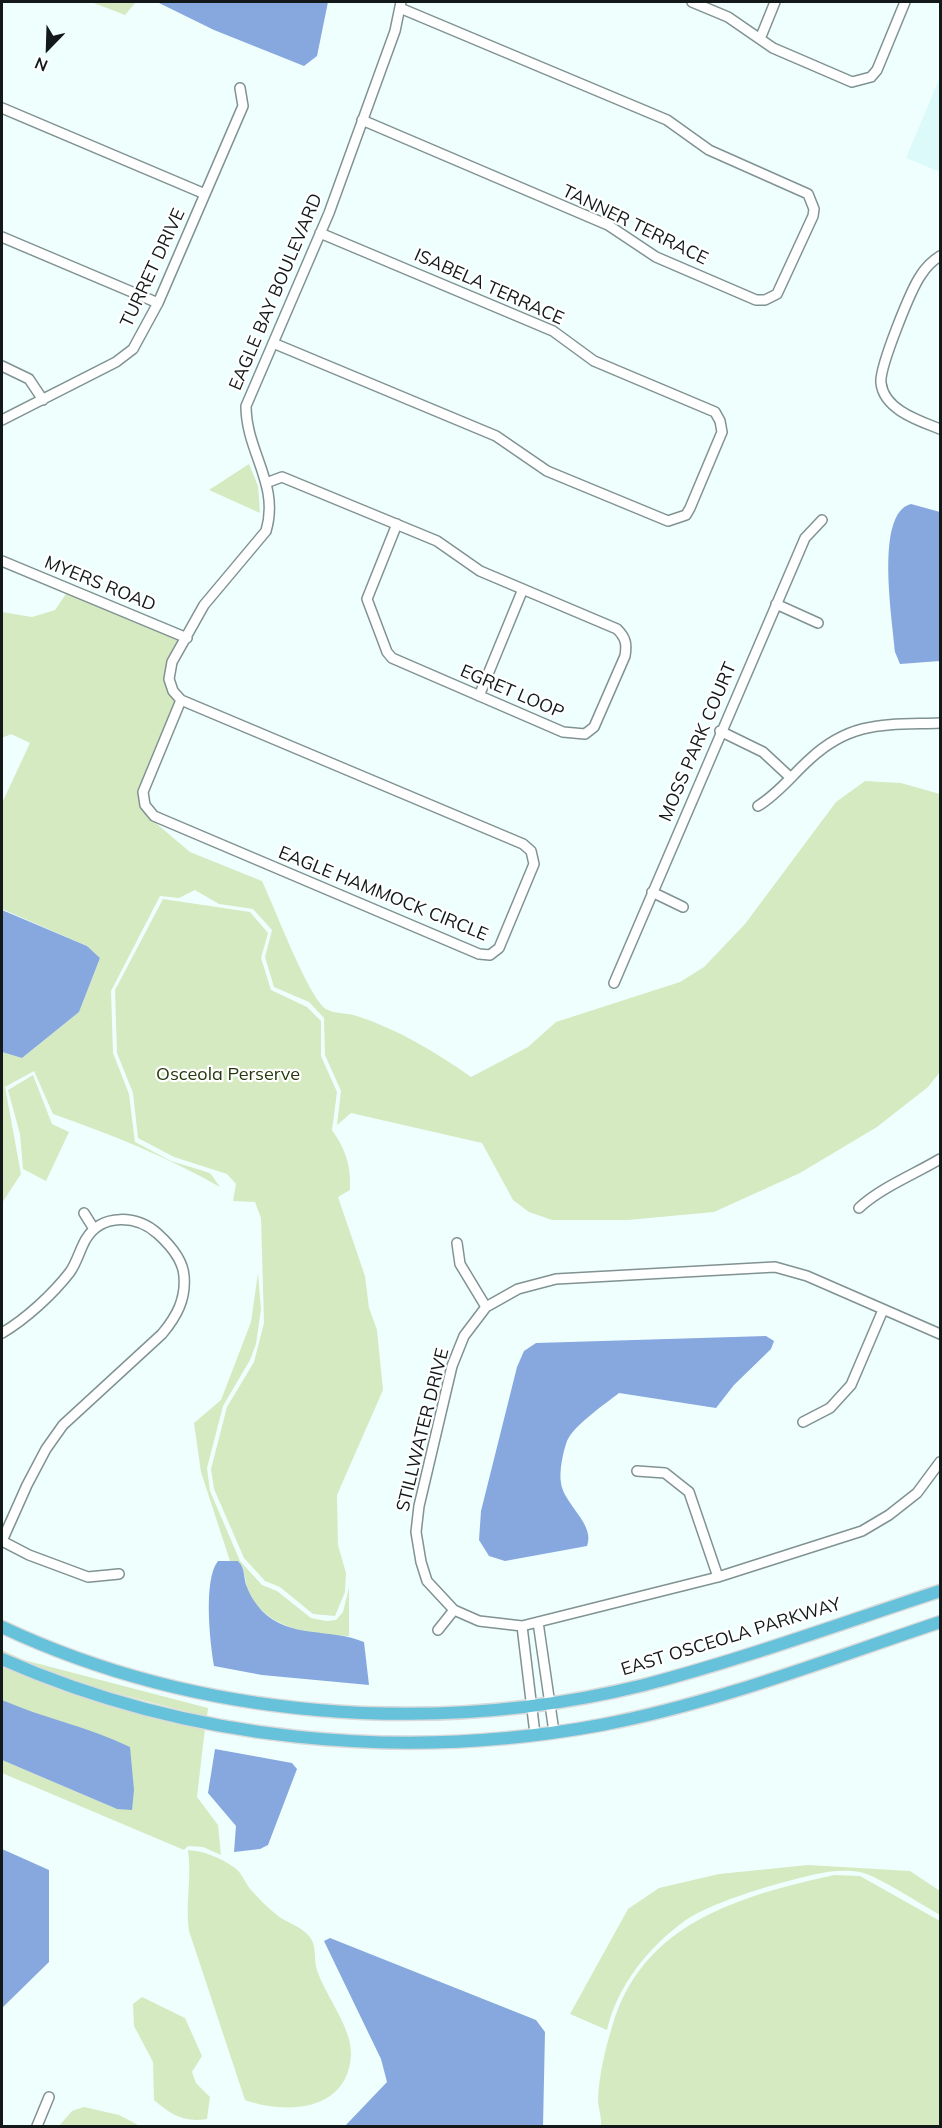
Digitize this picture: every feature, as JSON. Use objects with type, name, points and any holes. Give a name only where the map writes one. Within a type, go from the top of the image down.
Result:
[{"type":"main road","name":"EAST OSCEOLA PARKWAY","points":[[2,1627],[45,1645],[133,1675],[182,1688],[278,1705],[395,1713],[531,1706],[642,1685],[685,1674],[940,1590]]},
{"type":"main road","points":[[2,1659],[135,1706],[179,1717],[280,1735],[361,1742],[448,1742],[554,1732],[602,1724],[696,1701],[940,1622]]},
{"type":"street","points":[[692,2],[728,17],[773,48],[852,82],[872,77],[877,70],[905,2]]},
{"type":"street","points":[[760,39],[775,2]]},
{"type":"street","name":"TANNER TERRACE","points":[[362,120],[608,225],[656,257],[756,300],[765,300],[777,294],[813,216],[814,209],[807,194],[709,150],[667,120],[401,5]]},
{"type":"street","name":"EAGLE BAY BOULEVARD","points":[[187,638],[199,614],[266,531],[271,499],[246,426],[246,406],[320,233],[395,31],[401,5]]},
{"type":"street","name":"TURRET DRIVE","points":[[2,420],[116,362],[133,349],[158,303],[243,106],[240,88]]},
{"type":"street","name":"TURRET DRIVE","points":[[2,108],[205,194]]},
{"type":"street","name":"ISABELA TERRACE","points":[[273,343],[496,436],[548,471],[668,521],[686,515],[690,508],[722,432],[715,412],[594,361],[553,331],[320,233]]},
{"type":"street","points":[[2,237],[158,303]]},
{"type":"street","points":[[940,256],[932,261],[920,276],[883,364],[880,384],[890,402],[908,415],[940,429]]},
{"type":"street","points":[[2,366],[29,379],[43,400]]},
{"type":"street","name":"EGRET LOOP","points":[[266,483],[282,477],[397,524],[437,541],[480,572],[617,629],[625,636],[627,645],[625,656],[594,727],[585,734],[563,732],[392,658],[387,652],[367,606],[367,599],[397,524]]},
{"type":"street","name":"MOSS PARK COURT","points":[[614,983],[805,538],[822,520]]},
{"type":"street","name":"MYERS ROAD","points":[[2,561],[187,638]]},
{"type":"street","points":[[479,696],[524,589]]},
{"type":"street","points":[[776,604],[818,623]]},
{"type":"street","points":[[181,700],[173,691],[169,679],[172,662],[187,638]]},
{"type":"street","name":"EAGLE HAMMOCK CIRCLE","points":[[181,700],[523,844],[531,851],[534,864],[499,948],[490,955],[479,954],[154,816],[145,805],[142,792],[181,700]]},
{"type":"street","points":[[758,806],[777,794],[828,744],[852,731],[877,726],[940,723]]},
{"type":"street","points":[[720,732],[763,752],[791,778]]},
{"type":"street","points":[[652,892],[683,907]]},
{"type":"street","points":[[859,1208],[874,1194],[895,1186],[940,1159]]},
{"type":"street","points":[[84,1213],[94,1229]]},
{"type":"street","points":[[2,1333],[51,1292],[71,1271],[94,1229],[107,1221],[123,1218],[151,1228],[169,1244],[184,1269],[185,1293],[175,1318],[162,1334],[57,1433],[27,1485],[2,1541],[29,1555],[88,1577],[120,1574]]},
{"type":"street","points":[[457,1243],[460,1264],[486,1307]]},
{"type":"street","name":"STILLWATER DRIVE","points":[[940,1334],[807,1276],[775,1267],[556,1279],[518,1288],[486,1307],[464,1336],[452,1366],[419,1506],[416,1532],[427,1581],[454,1610],[479,1621],[522,1626],[718,1576],[862,1531],[889,1515],[917,1493],[940,1462]]},
{"type":"street","points":[[803,1422],[830,1408],[851,1385],[884,1310]]},
{"type":"street","points":[[637,1471],[664,1473],[689,1492],[718,1576]]},
{"type":"street","points":[[438,1630],[454,1610]]},
{"type":"street","points":[[538,1622],[554,1732]]},
{"type":"street","points":[[522,1626],[535,1734]]},
{"type":"street","points":[[37,2127],[49,2097]]},
{"type":"shaded area","points":[[940,77],[940,172],[906,158]]},
{"type":"green space","points":[[91,2],[136,2],[125,15]]},
{"type":"green space","points":[[249,464],[258,486],[260,513],[209,490]]},
{"type":"green space","points":[[66,594],[180,641],[171,656],[165,679],[169,694],[175,701],[138,790],[140,806],[151,819],[190,852],[262,881],[301,970],[326,1009],[357,1016],[388,1028],[431,1050],[471,1077],[528,1047],[556,1022],[680,982],[704,967],[745,924],[836,802],[865,781],[901,783],[940,794],[940,1072],[928,1087],[877,1127],[800,1173],[714,1212],[628,1220],[552,1220],[529,1212],[513,1200],[482,1143],[351,1113],[337,1125],[341,1091],[325,1055],[324,1018],[309,1002],[274,987],[265,957],[272,930],[253,909],[219,904],[195,890],[179,898],[160,896],[111,991],[113,1053],[129,1094],[135,1142],[171,1161],[210,1173],[220,1187],[138,1147],[53,1114],[34,1071],[5,1087],[21,1174],[2,1203],[2,1052],[22,1058],[79,1012],[100,958],[87,946],[2,909],[2,803],[30,743],[11,734],[2,738],[2,612],[32,617],[55,610]]},
{"type":"green space","name":"Osceola Perserve","points":[[163,899],[250,912],[268,933],[261,958],[271,990],[307,1007],[321,1021],[321,1056],[337,1092],[332,1130],[347,1158],[350,1173],[350,1190],[338,1197],[365,1276],[369,1308],[377,1330],[383,1390],[337,1495],[338,1545],[346,1573],[345,1592],[335,1616],[313,1614],[280,1587],[265,1581],[244,1558],[214,1489],[211,1469],[227,1407],[254,1362],[264,1323],[261,1218],[255,1202],[233,1201],[236,1184],[227,1174],[174,1157],[138,1138],[133,1093],[117,1053],[115,990]]},
{"type":"green space","points":[[33,1075],[52,1124],[69,1132],[46,1181],[23,1169],[20,1134],[8,1090]]},
{"type":"green space","points":[[258,1273],[261,1309],[256,1344],[250,1360],[223,1406],[207,1468],[210,1491],[240,1561],[262,1585],[277,1591],[311,1618],[326,1621],[336,1620],[343,1612],[349,1588],[349,1636],[307,1632],[294,1628],[280,1623],[258,1607],[248,1591],[241,1565],[238,1561],[230,1561],[201,1472],[194,1423],[221,1400],[251,1322]]},
{"type":"green space","points":[[2,1650],[24,1660],[208,1708],[207,1717],[88,1686],[2,1653]]},
{"type":"green space","points":[[2,1665],[45,1682],[205,1728],[197,1797],[218,1825],[221,1855],[203,1847],[188,1846],[184,1850],[2,1773],[2,1760],[117,1809],[132,1809],[35,1715],[2,1700]]},
{"type":"green space","points":[[188,1850],[213,1856],[235,1868],[251,1890],[267,1906],[310,1938],[314,1946],[317,1970],[343,2023],[350,2044],[348,2073],[340,2087],[328,2098],[296,2107],[262,2105],[245,2100],[189,1931]]},
{"type":"green space","points":[[808,1865],[910,1871],[940,1891],[940,1915],[888,1885],[860,1872],[826,1872],[780,1883],[708,1908],[672,1930],[636,1968],[618,1998],[607,2030],[570,2014],[628,1909],[659,1888],[719,1874]]},
{"type":"green space","points":[[834,1875],[860,1876],[940,1921],[940,2126],[601,2126],[599,2090],[609,2035],[626,1991],[646,1962],[671,1938],[699,1919],[764,1893]]},
{"type":"green space","points":[[142,1997],[185,2018],[202,2056],[192,2072],[196,2083],[210,2097],[207,2119],[191,2120],[178,2116],[154,2100],[153,2062],[134,2026],[133,2004]]},
{"type":"green space","points":[[84,2107],[119,2115],[140,2126],[59,2126],[72,2111]]},
{"type":"water","points":[[157,2],[328,2],[317,56],[304,66],[214,30]]},
{"type":"water","points":[[911,504],[940,512],[940,661],[900,664],[895,652],[891,617],[889,547],[893,527],[900,512]]},
{"type":"water","points":[[2,910],[87,946],[100,958],[79,1012],[22,1058],[2,1052]]},
{"type":"water","points":[[766,1336],[774,1341],[771,1349],[734,1385],[716,1408],[619,1393],[576,1428],[567,1441],[562,1462],[561,1483],[563,1491],[587,1530],[589,1538],[587,1546],[505,1561],[489,1556],[479,1540],[481,1511],[517,1367],[524,1351],[536,1343]]},
{"type":"water","points":[[218,1561],[238,1561],[251,1597],[273,1620],[285,1626],[364,1642],[369,1685],[262,1675],[214,1666],[209,1596],[213,1570]]},
{"type":"water","points":[[2,1700],[130,1747],[134,1790],[132,1810],[117,1809],[2,1760]]},
{"type":"water","points":[[215,1749],[292,1763],[297,1769],[268,1845],[260,1849],[234,1852],[236,1826],[208,1793]]},
{"type":"water","points":[[2,1849],[49,1870],[49,1962],[2,2008]]},
{"type":"water","points":[[330,1938],[536,2020],[545,2032],[543,2126],[345,2126],[387,2082],[381,2059],[324,1941]]}]
